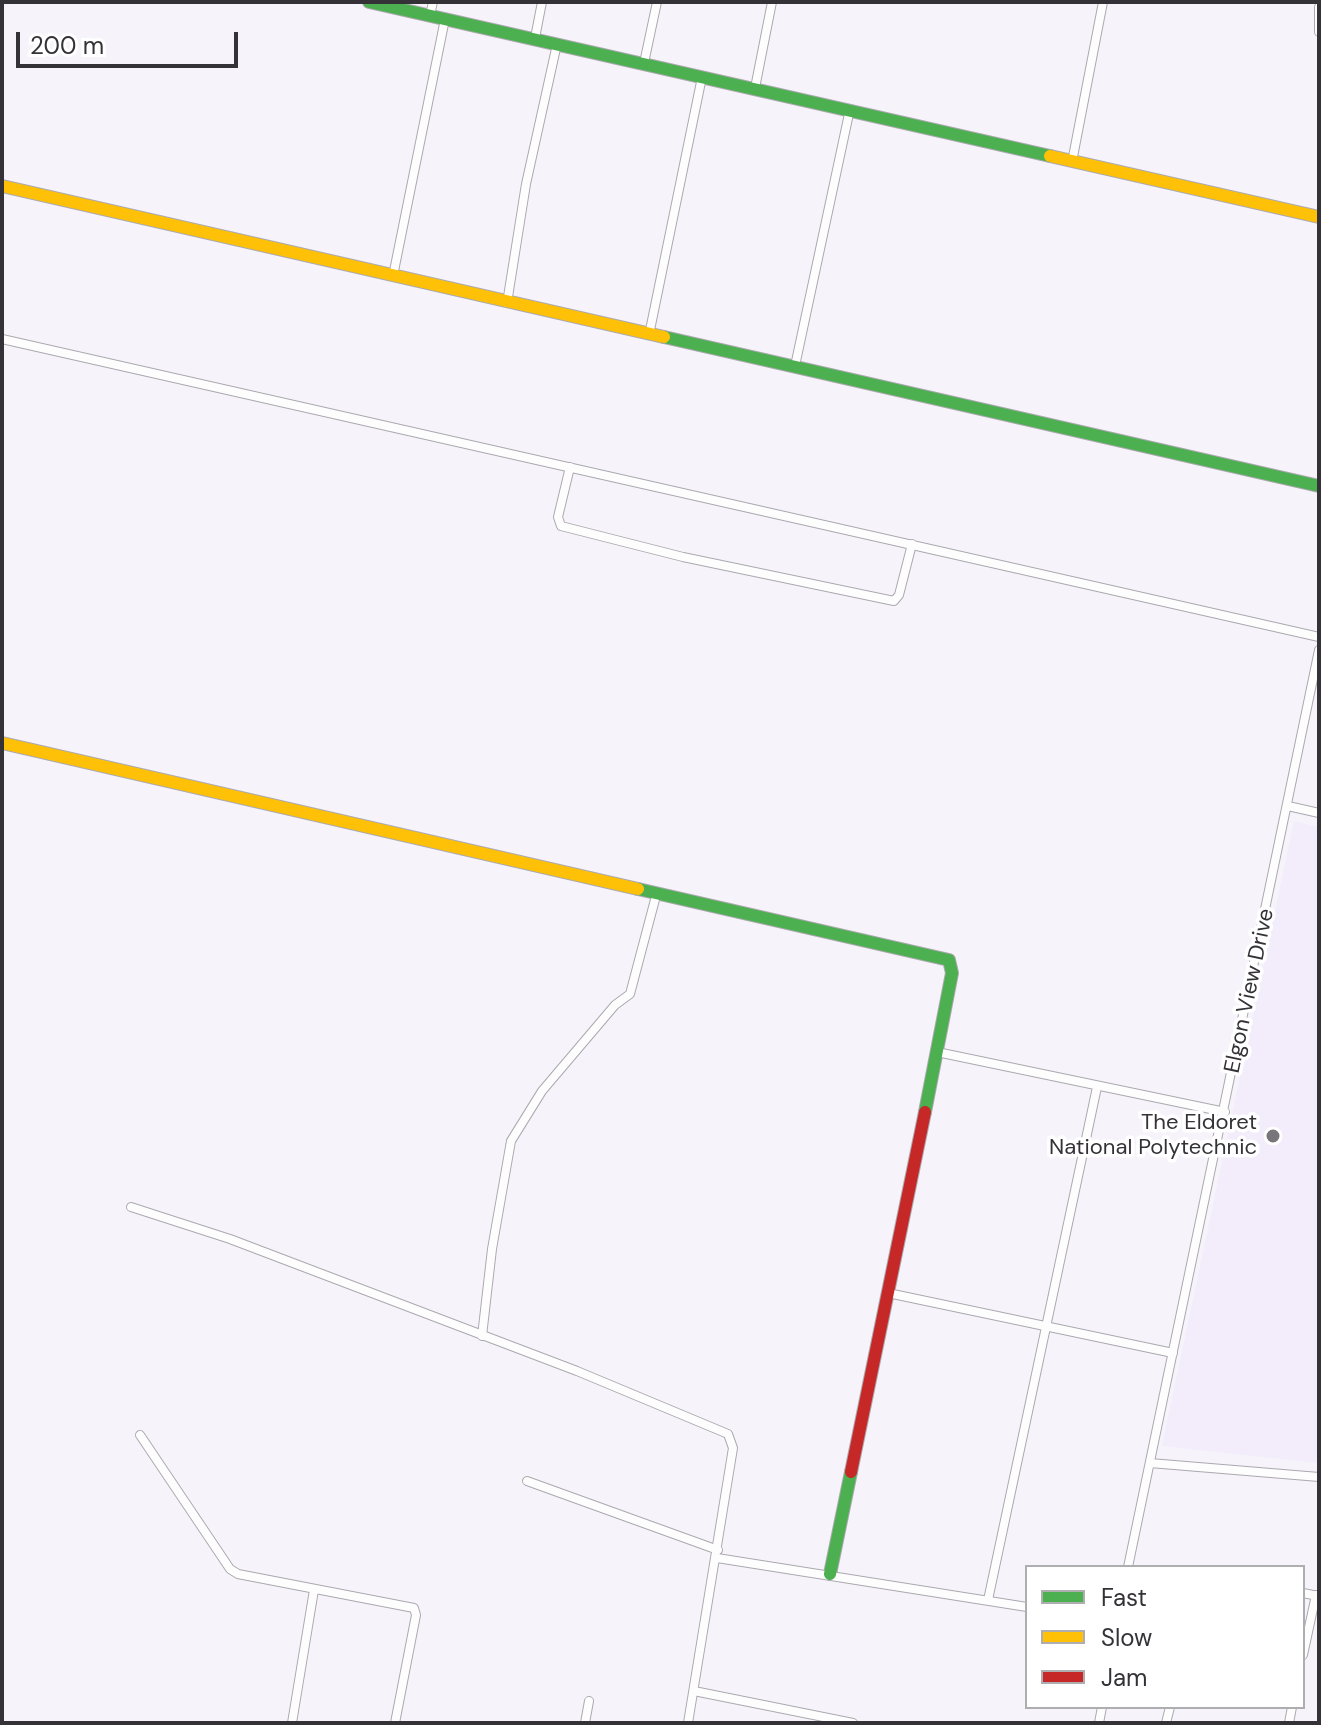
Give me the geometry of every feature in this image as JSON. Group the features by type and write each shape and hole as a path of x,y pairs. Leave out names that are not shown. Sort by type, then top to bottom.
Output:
{"street":[{"path":"369,2 432,9 445,19 1319,217"},
{"path":"535,38 542,2"},
{"path":"644,63 657,2"},
{"path":"755,88 772,2"},
{"path":"1072,162 1103,2"},
{"path":"1319,7 1319,32"},
{"path":"393,277 445,19"},
{"path":"507,303 526,184 557,44"},
{"path":"649,335 702,77"},
{"path":"795,366 850,109"},
{"path":"2,186 1319,486"},
{"path":"2,339 1319,637"},
{"path":"570,467 558,517 561,526 683,557 894,601 899,595 912,544"},
{"name":"Elgon View Drive","path":"1128,1565 1319,650"},
{"path":"2,743 949,960 952,973 937,1052 830,1574"},
{"path":"1288,806 1319,813"},
{"path":"482,1336 492,1249 511,1141 542,1091 615,1005 630,994 657,891"},
{"path":"937,1052 1225,1112"},
{"path":"988,1600 1097,1087"},
{"path":"131,1207 230,1239 651,1400 728,1434 733,1448 688,1723"},
{"path":"888,1293 1173,1353"},
{"path":"140,1435 230,1569 251,1578 414,1608 416,1615 395,1723"},
{"path":"1150,1463 1319,1477"},
{"path":"527,1481 717,1554 1025,1607"},
{"path":"292,1723 314,1590"},
{"path":"1305,1647 1317,1596"},
{"path":"694,1691 853,1723"},
{"path":"585,1723 589,1701"}],"shaded area":[{"name":"The Eldoret National Polytechnic","path":"1294,821 1319,827 1319,1463 1162,1446"}],"traffic: fast":[{"path":"369,2 1050,156"},
{"path":"664,337 1319,486"},
{"path":"638,889 949,960 952,973 925,1112"},
{"path":"830,1574 851,1472"}],"traffic: slow":[{"path":"1050,156 1319,217"},
{"path":"2,186 664,337"},
{"path":"2,743 638,889"}],"traffic: jam":[{"path":"851,1472 925,1112"}],"place":[{"name":"The Eldoret National Polytechnic","path":"1273,1136"}]}
